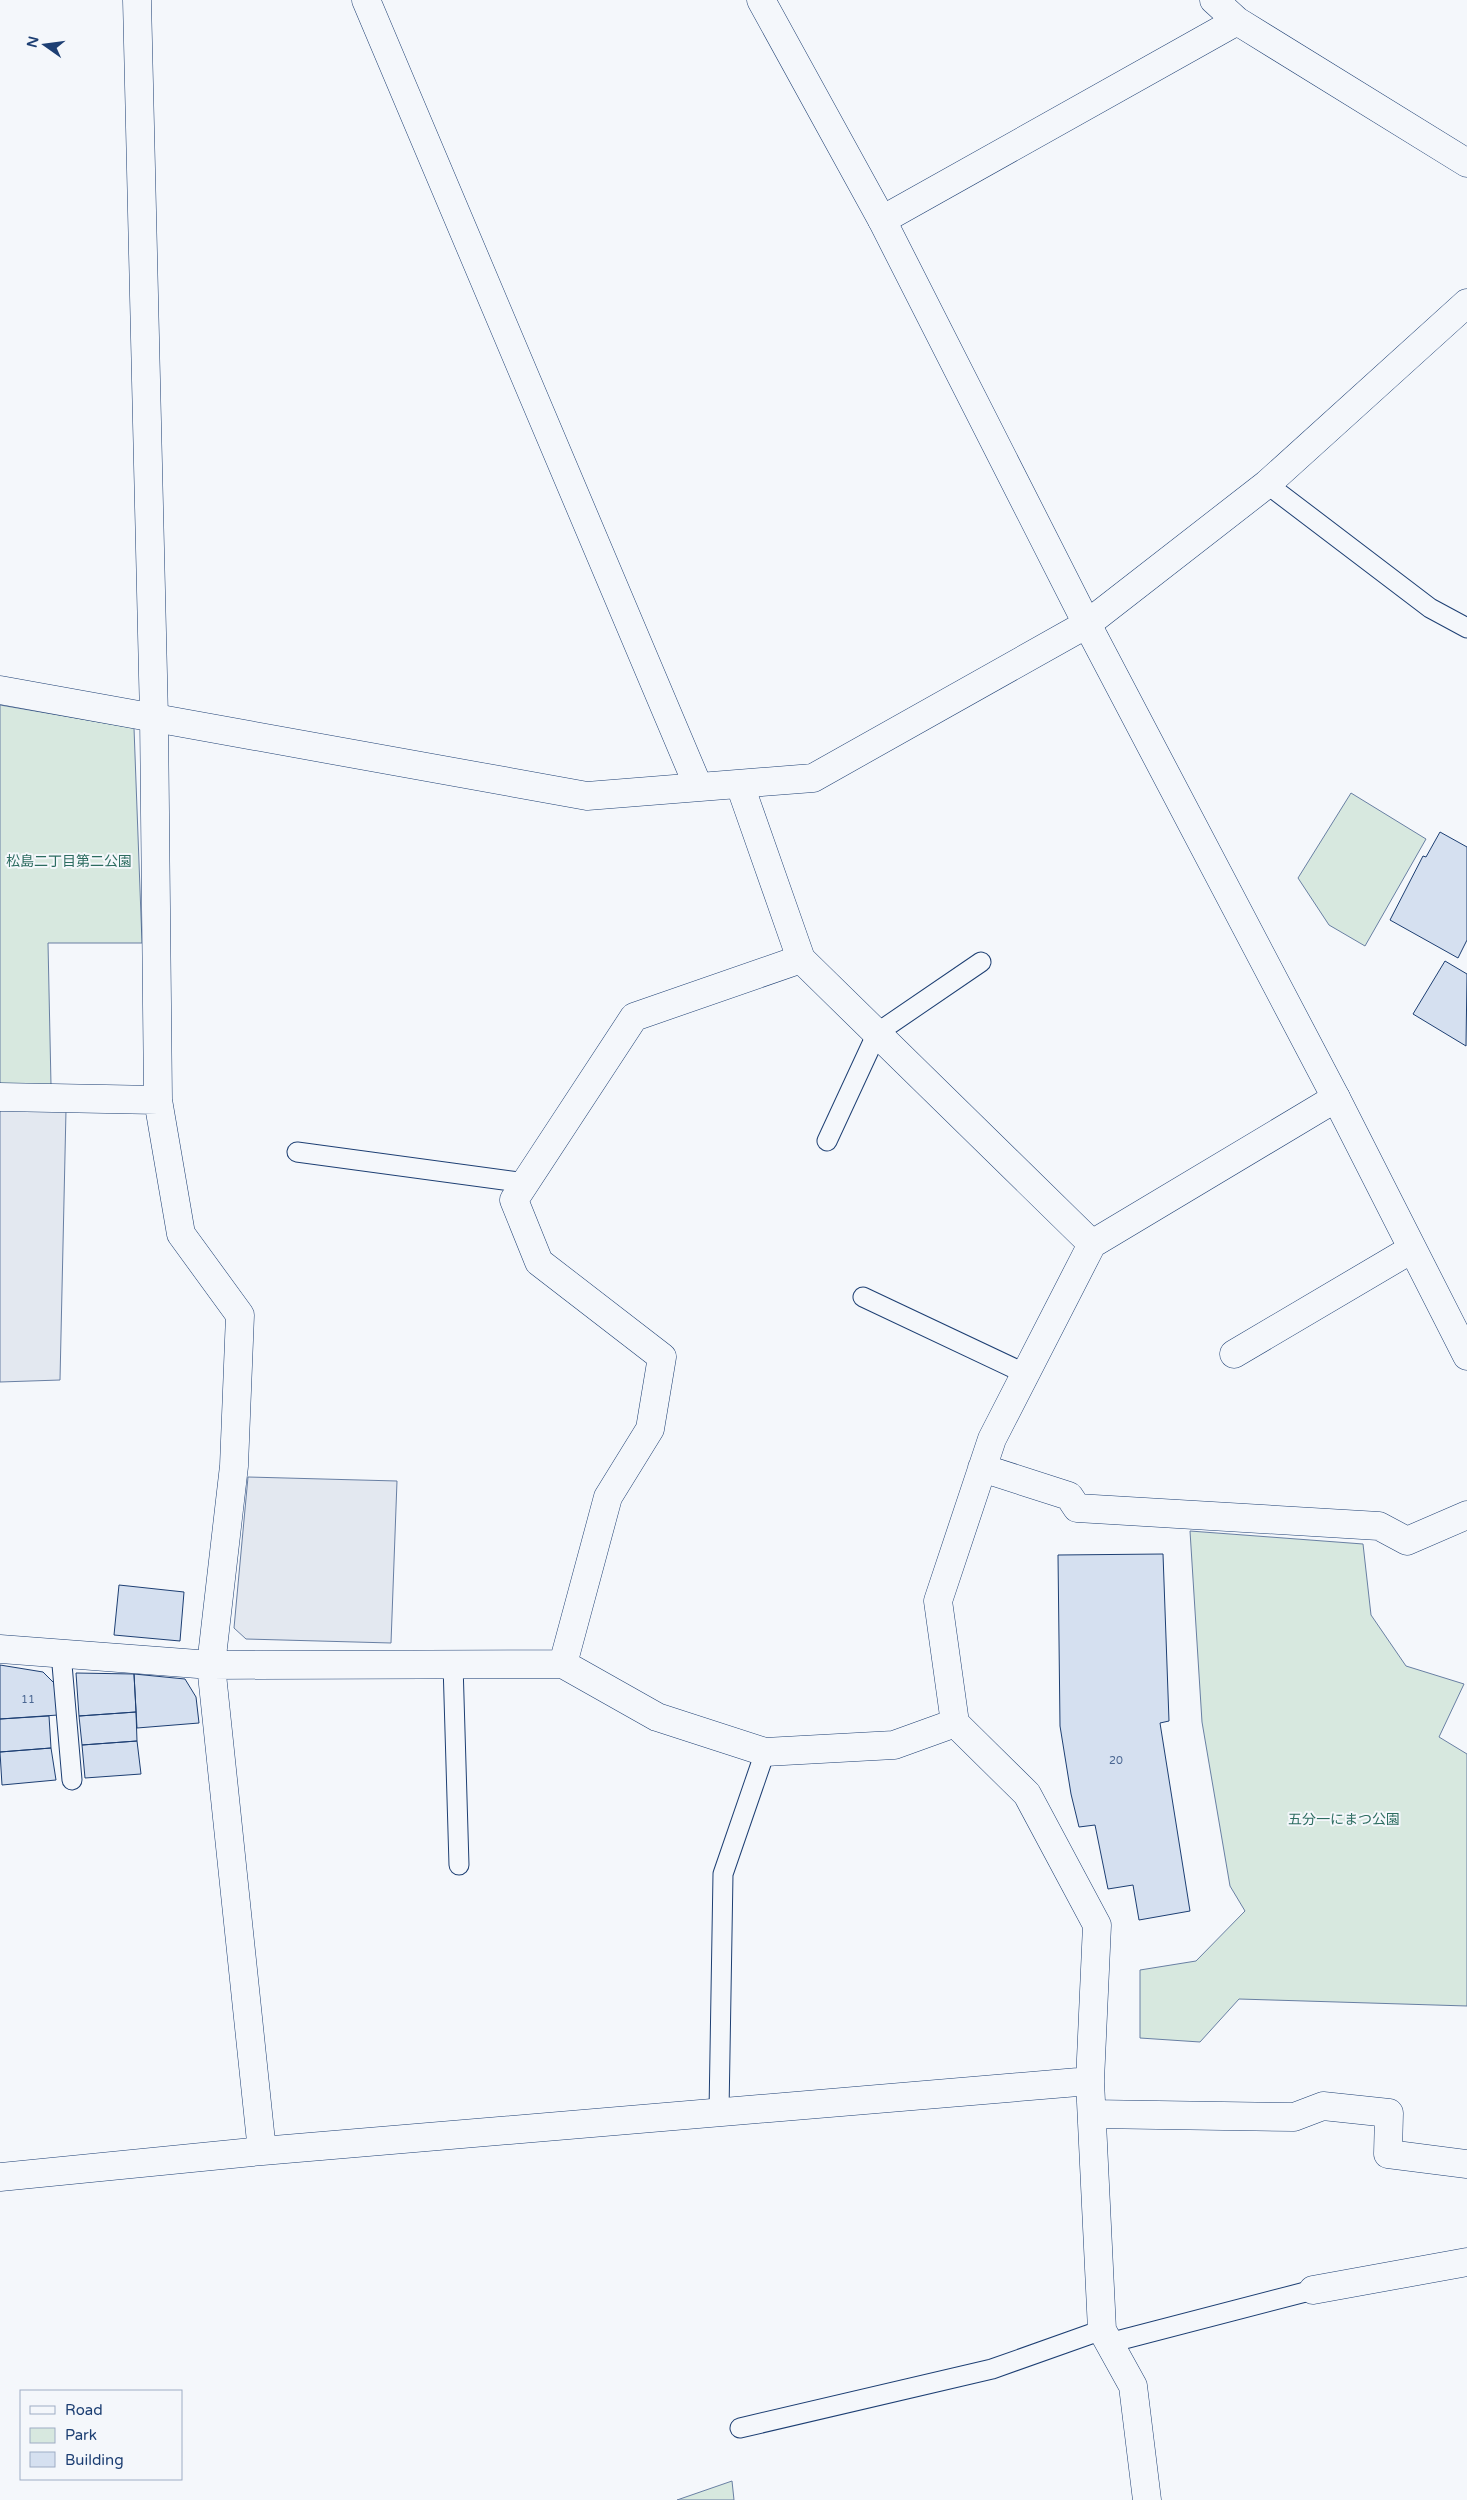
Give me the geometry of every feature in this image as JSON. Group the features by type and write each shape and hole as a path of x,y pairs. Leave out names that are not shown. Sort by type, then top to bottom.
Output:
{"street":[{"path":"137,0 154,717 158,1100 181,1234 240,1315 234,1466 211,1665 262,2151"},
{"path":"366,0 698,786"},
{"path":"761,0 882,220 1087,624 1336,1098 1467,1356"},
{"path":"1214,0 1237,21 1467,163"},
{"path":"882,220 1237,21"},
{"path":"0,690 587,796 698,786 740,786 813,778 1087,624 1266,484 1467,303"},
{"path":"740,786 801,959 1092,1244"},
{"path":"564,1664 608,1497 650,1429 662,1357 539,1262 514,1200 634,1017 801,959"},
{"path":"0,1097 158,1100"},
{"path":"1147,2500 1133,2386 1105,2336 1090,2081 1097,1924 1028,1794 955,1723 938,1601 992,1439 1092,1244 1336,1098"},
{"path":"1234,1354 1412,1249"},
{"path":"982,1468 1070,1496 1077,1508 1379,1526 1407,1541 1467,1515"},
{"path":"0,1649 211,1665 564,1664 657,1717 765,1752 894,1745 955,1723"},
{"path":"0,2177 262,2151 1090,2081"},
{"path":"1092,2114 1294,2117 1323,2106 1389,2113 1388,2154 1467,2164"},
{"path":"1313,2290 1467,2262"}],"lane":[{"path":"1266,484 1430,608 1467,628"},
{"path":"827,1141 877,1033 981,962"},
{"path":"297,1152 526,1183"},
{"path":"863,1297 1026,1374"},
{"path":"61,1653 72,1780"},
{"path":"453,1664 459,1864"},
{"path":"719,2112 723,1874 765,1752"},
{"path":"740,2428 992,2369 1105,2336 1313,2290"}],"green space":[{"name":"松島二丁目第二公園","path":"0,705 134,728 142,943 48,943 51,1085 0,1085"},
{"path":"1351,793 1426,839 1365,946 1329,925 1298,878"},
{"name":"五分一にまつ公園","path":"1190,1531 1363,1544 1371,1615 1406,1666 1464,1684 1439,1737 1467,1754 1467,2006 1239,1999 1200,2042 1140,2038 1140,1970 1196,1961 1245,1911 1230,1886 1202,1722"},
{"path":"732,2481 734,2500 677,2500"}],"shaded area":[{"path":"0,1110 66,1110 60,1380 0,1382"},
{"path":"248,1477 397,1481 391,1643 246,1639 234,1628"}],"building":[{"path":"1440,832 1467,847 1467,940 1458,958 1390,920 1423,856 1426,857"},
{"path":"1445,961 1467,974 1466,1046 1413,1014"},
{"path":"1163,1554 1169,1721 1160,1723 1190,1911 1139,1920 1133,1885 1108,1889 1095,1825 1079,1827 1071,1794 1060,1726 1058,1555"},
{"path":"119,1585 184,1592 180,1641 114,1635"},
{"path":"0,1665 43,1672 54,1683 58,1715 0,1719"},
{"path":"76,1673 134,1674 136,1712 79,1716"},
{"path":"134,1674 185,1679 196,1697 199,1723 137,1728"},
{"path":"136,1712 137,1741 82,1745 79,1716"},
{"path":"49,1716 51,1748 0,1752 0,1719"},
{"path":"137,1741 141,1774 85,1778 82,1745"},
{"path":"51,1748 56,1780 2,1785 0,1752"}]}
